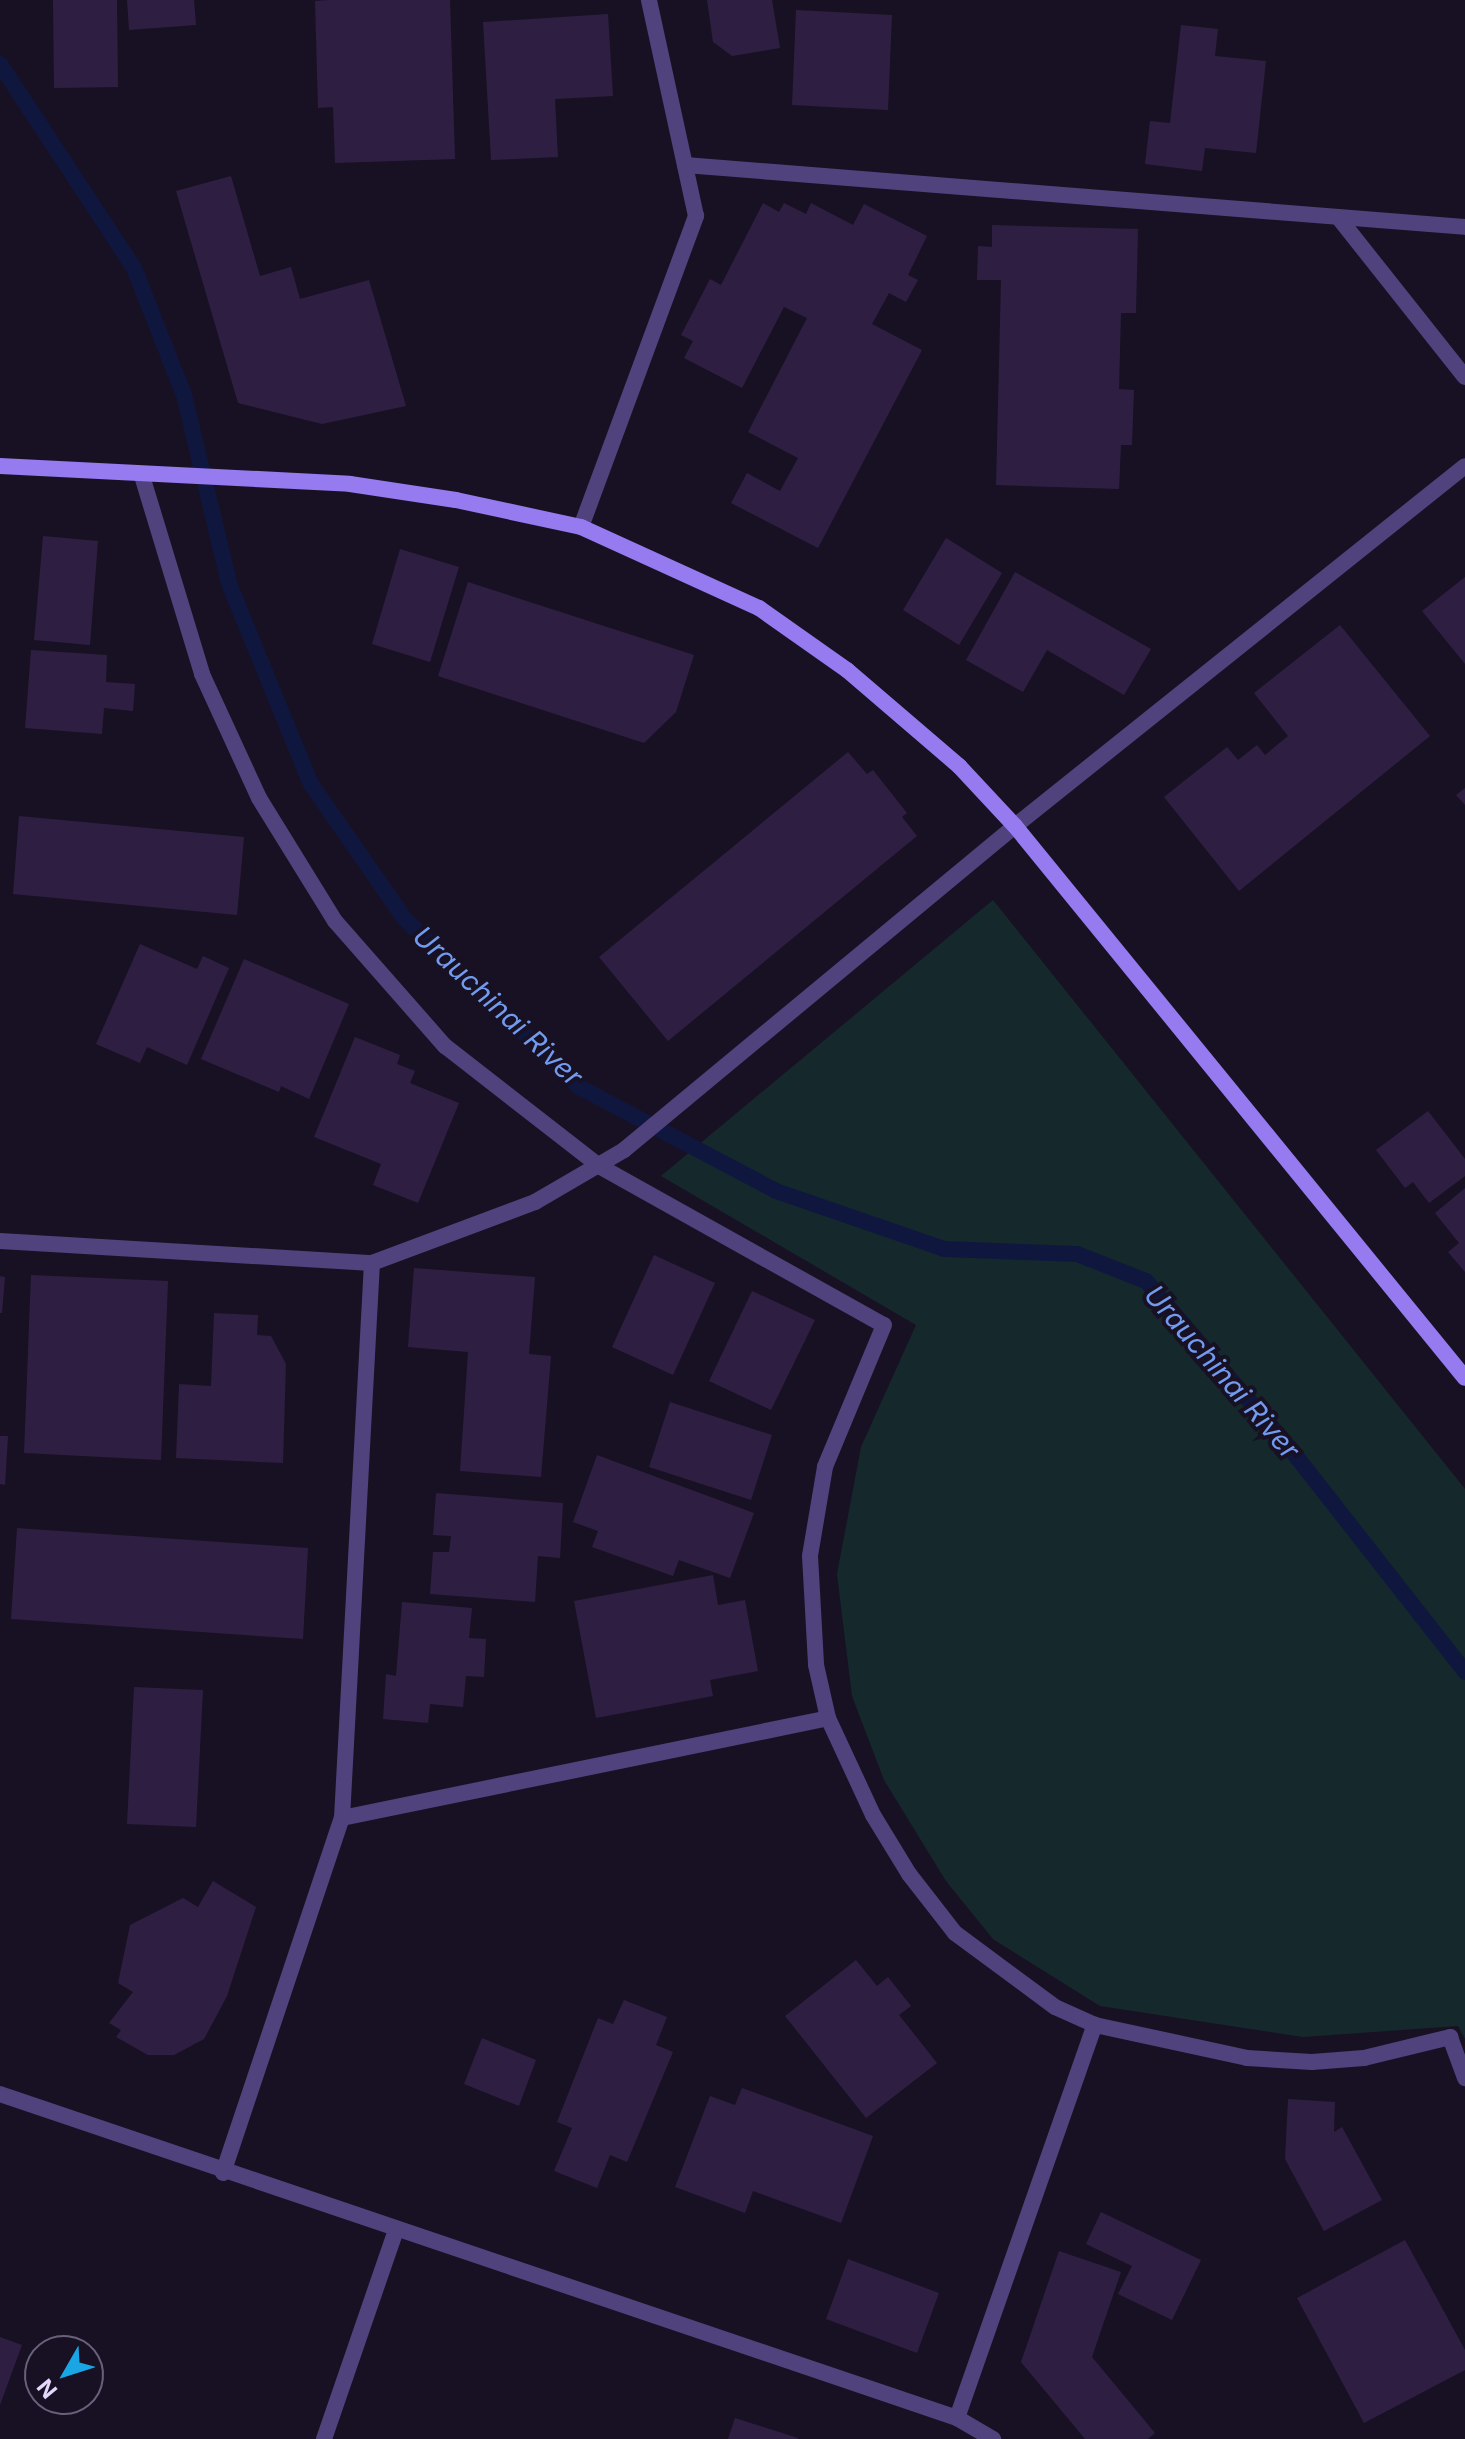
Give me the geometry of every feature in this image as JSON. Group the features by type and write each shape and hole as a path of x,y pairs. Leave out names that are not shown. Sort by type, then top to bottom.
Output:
{"street":[{"path":"581,527 696,216 649,0"},
{"path":"685,165 1465,227"},
{"path":"1338,217 1465,377"},
{"path":"0,466 176,478 350,484 581,527 759,608 847,670 959,766 1015,826 1465,1378"},
{"path":"0,1241 372,1263 535,1202 624,1150 1015,826 1465,466"},
{"path":"142,476 202,674 259,798 335,921 445,1046 599,1166 884,1325 839,1429 816,1515 811,1600 816,1665 828,1718 873,1815 909,1874 955,1933 1055,2007 1095,2025 1247,2058 1312,2062 1364,2058 1450,2037 1465,2078"},
{"path":"223,2173 342,1818 372,1263"},
{"path":"342,1818 828,1718"},
{"path":"957,2418 1095,2025"},
{"path":"0,2094 223,2173 957,2418 993,2439"},
{"path":"324,2439 396,2230"}],"green space":[{"path":"993,900 1465,1489 1465,2039 1458,2026 1303,2037 1100,2006 993,1939 946,1881 884,1780 852,1696 837,1574 861,1447 916,1325 661,1176"}],"building":[{"path":"53,0 117,0 118,87 54,88"},
{"path":"127,0 194,0 196,25 129,30"},
{"path":"450,0 455,159 335,163 333,107 318,108 315,1"},
{"path":"707,0 772,0 780,48 732,56 713,42"},
{"path":"796,10 892,15 888,110 792,105"},
{"path":"608,14 613,96 555,99 558,157 491,160 483,22"},
{"path":"1181,25 1218,29 1215,56 1266,61 1256,153 1205,148 1202,171 1145,164 1150,121 1170,123"},
{"path":"231,176 260,276 291,267 300,299 369,280 406,406 322,424 238,403 176,191"},
{"path":"763,203 779,212 784,203 806,214 811,203 853,225 864,204 927,236 908,275 918,280 906,302 889,293 872,324 922,350 818,548 731,503 747,473 780,491 798,458 748,432 807,318 784,307 742,388 684,358 693,341 681,335 710,279 721,285"},
{"path":"992,225 1138,229 1136,313 1121,313 1119,389 1134,390 1132,445 1121,445 1119,489 996,485 1001,280 977,280 978,246 992,247"},
{"path":"43,536 98,541 90,645 34,640"},
{"path":"946,538 1002,573 959,645 903,610"},
{"path":"400,549 459,567 430,662 372,644"},
{"path":"1015,572 1151,649 1124,695 1047,650 1023,692 966,660"},
{"path":"1465,577 1465,664 1422,611"},
{"path":"468,582 694,655 676,712 644,743 438,676"},
{"path":"1340,625 1430,736 1239,891 1164,797 1227,747 1238,760 1257,745 1265,755 1288,736 1254,693"},
{"path":"31,650 107,655 106,682 135,684 133,711 104,708 102,734 25,728"},
{"path":"848,752 867,774 873,770 907,813 902,817 917,836 668,1041 599,957"},
{"path":"1465,788 1465,805 1456,795"},
{"path":"19,816 244,837 237,915 13,894"},
{"path":"140,944 197,969 203,956 229,968 187,1065 147,1047 140,1063 96,1044"},
{"path":"244,959 349,1004 309,1099 281,1086 279,1092 201,1059"},
{"path":"355,1037 400,1055 397,1064 415,1071 410,1083 459,1103 418,1203 373,1185 381,1164 314,1137"},
{"path":"1428,1111 1465,1159 1465,1176 1429,1203 1413,1182 1405,1188 1376,1150"},
{"path":"1465,1188 1465,1272 1448,1252 1459,1243 1435,1213"},
{"path":"654,1255 715,1283 673,1375 612,1347"},
{"path":"414,1268 535,1277 529,1354 551,1356 541,1477 460,1471 468,1352 408,1347"},
{"path":"31,1275 168,1281 161,1460 24,1453"},
{"path":"0,1276 5,1277 2,1313 0,1313"},
{"path":"752,1291 815,1320 771,1410 709,1381"},
{"path":"214,1313 258,1315 257,1335 271,1336 286,1364 283,1463 176,1458 179,1384 211,1386"},
{"path":"670,1402 772,1435 751,1500 649,1467"},
{"path":"0,1436 8,1436 5,1485 0,1484"},
{"path":"597,1455 754,1513 730,1578 679,1560 673,1576 592,1547 598,1531 573,1522"},
{"path":"436,1493 563,1503 560,1558 538,1556 535,1602 430,1594 433,1552 449,1552 451,1536 433,1535"},
{"path":"17,1528 308,1548 303,1639 11,1619"},
{"path":"713,1575 718,1605 745,1600 758,1671 710,1680 713,1696 596,1718 574,1601"},
{"path":"402,1602 472,1608 469,1638 486,1639 484,1677 466,1676 463,1707 430,1704 428,1723 383,1719 386,1674 396,1676"},
{"path":"134,1687 203,1690 196,1827 127,1824"},
{"path":"213,1881 256,1907 227,1996 204,2039 174,2055 148,2055 116,2037 121,2030 109,2023 133,1992 118,1983 130,1925 183,1898 198,1907"},
{"path":"856,1960 877,1986 888,1977 911,2006 899,2015 937,2063 866,2118 785,2016"},
{"path":"624,2000 667,2017 656,2045 673,2052 627,2162 610,2155 597,2188 554,2171 572,2128 557,2122 598,2018 613,2024"},
{"path":"482,2038 536,2060 519,2106 464,2084"},
{"path":"742,2088 873,2136 841,2223 753,2191 745,2213 675,2187 710,2096 735,2105"},
{"path":"1288,2099 1335,2102 1334,2132 1342,2127 1382,2200 1324,2231 1285,2159"},
{"path":"1101,2212 1201,2260 1172,2320 1118,2294 1132,2266 1086,2244"},
{"path":"1405,2240 1465,2350 1465,2370 1364,2423 1297,2298"},
{"path":"1059,2251 1121,2272 1092,2357 1155,2433 1148,2439 1085,2439 1021,2362"},
{"path":"848,2259 939,2293 917,2353 826,2319"},
{"path":"0,2337 22,2345 0,2405"},
{"path":"735,2418 798,2438 798,2439 728,2439"}],"waterway":[{"name":"Urauchinai River","path":"0,64 134,268 184,395 230,586 311,784 404,918 579,1087 776,1191 944,1249 1077,1254 1146,1281 1292,1451 1465,1672"}]}
